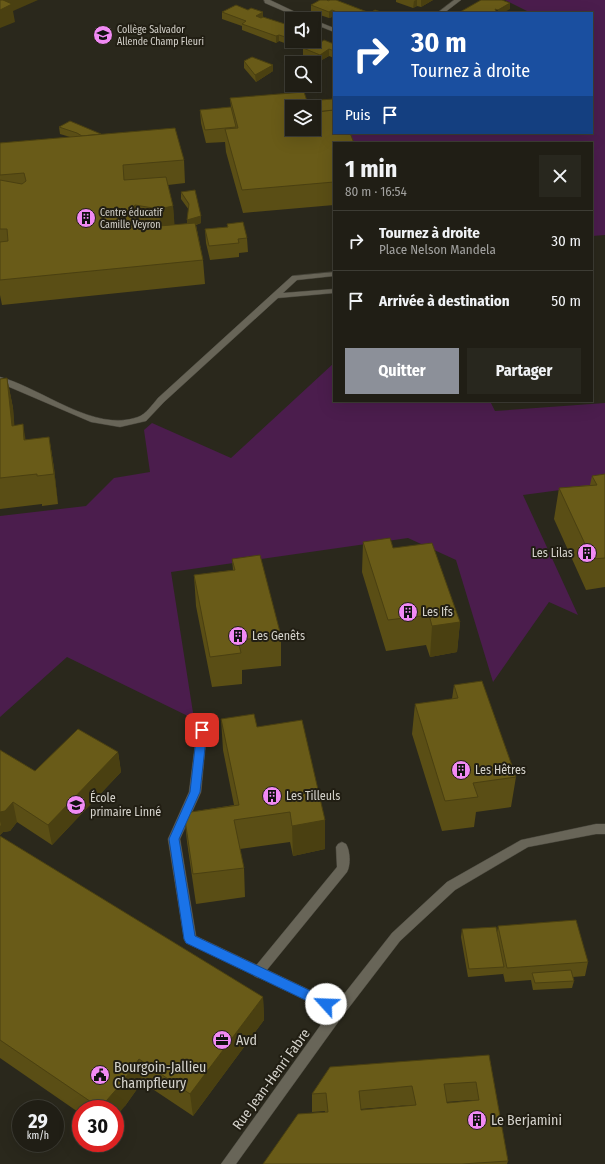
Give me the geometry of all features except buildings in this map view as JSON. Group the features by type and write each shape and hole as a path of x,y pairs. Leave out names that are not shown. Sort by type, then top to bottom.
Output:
{"street":[{"path":"266,0 267,2 291,12"},
{"path":"441,12 458,0"},
{"path":"321,25 333,30"},
{"path":"0,380 91,420 120,424 143,419 161,400 295,278 333,274"},
{"path":"275,296 333,291"},
{"path":"200,722 202,730 195,792 174,839 190,939 339,1010"},
{"name":"Rue Jean-Henri Fabre","path":"228,1164 339,1010 396,937 451,886 525,844 596,829 605,829"},
{"path":"258,972 343,868 342,847"}],"shaded area":[{"path":"505,0 605,0 605,235 593,236 593,142 345,142 341,134 593,134 593,12 529,12"},
{"path":"333,364 333,402 490,402 495,411 605,403 605,484 523,495 578,615 549,602 493,682 456,560 408,538 171,572 194,719 67,657 0,717 0,516 86,506 114,478 150,472 144,430 152,423 231,458"}],"place":[{"name":"Collège Salvador Allende Champ Fleuri","path":"103,35"},
{"name":"Centre éducatif Camille Veyron","path":"86,218"},
{"name":"Les Lilas","path":"587,553"},
{"name":"Les Ifs","path":"408,612"},
{"name":"Les Genêts","path":"238,636"},
{"name":"Les Hêtres","path":"461,770"},
{"name":"Les Tilleuls","path":"272,796"},
{"name":"École primaire Linné","path":"76,805"},
{"name":"Avd","path":"222,1040"},
{"name":"Bourgoin-Jallieu Champfleury","path":"100,1075"},
{"name":"Le Berjamini","path":"477,1120"}],"route":[{"path":"202,730 195,792 174,839 190,939 326,1004"}]}
